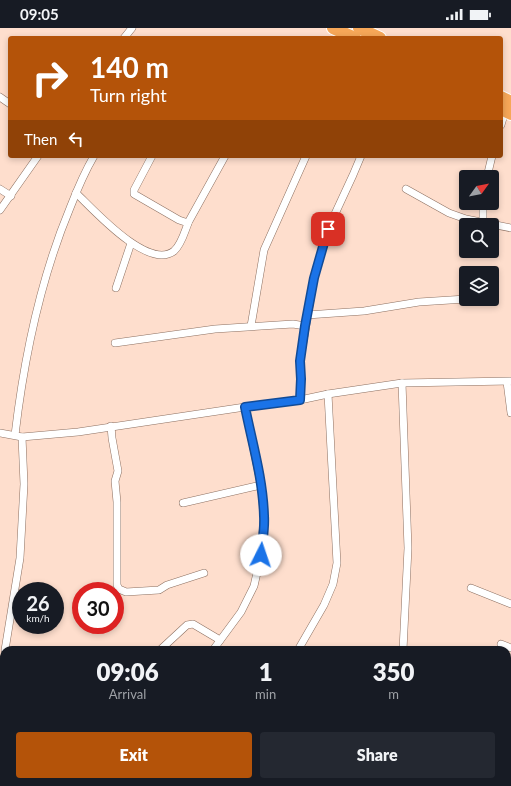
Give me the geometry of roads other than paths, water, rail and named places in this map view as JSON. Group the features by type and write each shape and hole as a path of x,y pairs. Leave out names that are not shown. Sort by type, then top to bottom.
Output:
{"highway":[{"path":"333,28 361,31 375,36"}],"street":[{"path":"0,96 8,102"},
{"path":"503,117 506,104"},
{"path":"0,210 37,158"},
{"path":"6,646 20,558 24,484 18,436 21,384 34,323 58,238 86,169 93,158"},
{"path":"150,158 134,190 134,194 179,220 188,223"},
{"path":"76,193 131,243 151,253 169,253 176,248 224,158"},
{"path":"251,326 264,250 305,158"},
{"path":"300,400 300,361 314,278 328,229 359,158"},
{"path":"489,170 492,158"},
{"path":"0,189 11,196"},
{"path":"406,189 464,218"},
{"path":"499,225 511,228"},
{"path":"116,288 131,243"},
{"path":"307,315 364,311 419,302 459,299"},
{"path":"115,343 215,329 293,324 305,326"},
{"path":"0,432 18,436 78,432 402,384 509,382 511,413"},
{"path":"402,384 408,548 403,646"},
{"path":"300,646 324,605 333,584 337,563 328,394"},
{"path":"216,646 241,612 254,586 258,575 261,555 264,516 261,485 245,407"},
{"path":"111,426 118,471 115,481 118,502 117,585 119,589 126,592 159,590 167,585 204,573"},
{"path":"183,503 261,485"},
{"path":"471,588 511,604"},
{"path":"164,646 190,624 193,624 220,640"},
{"path":"501,644 506,646"}]}
